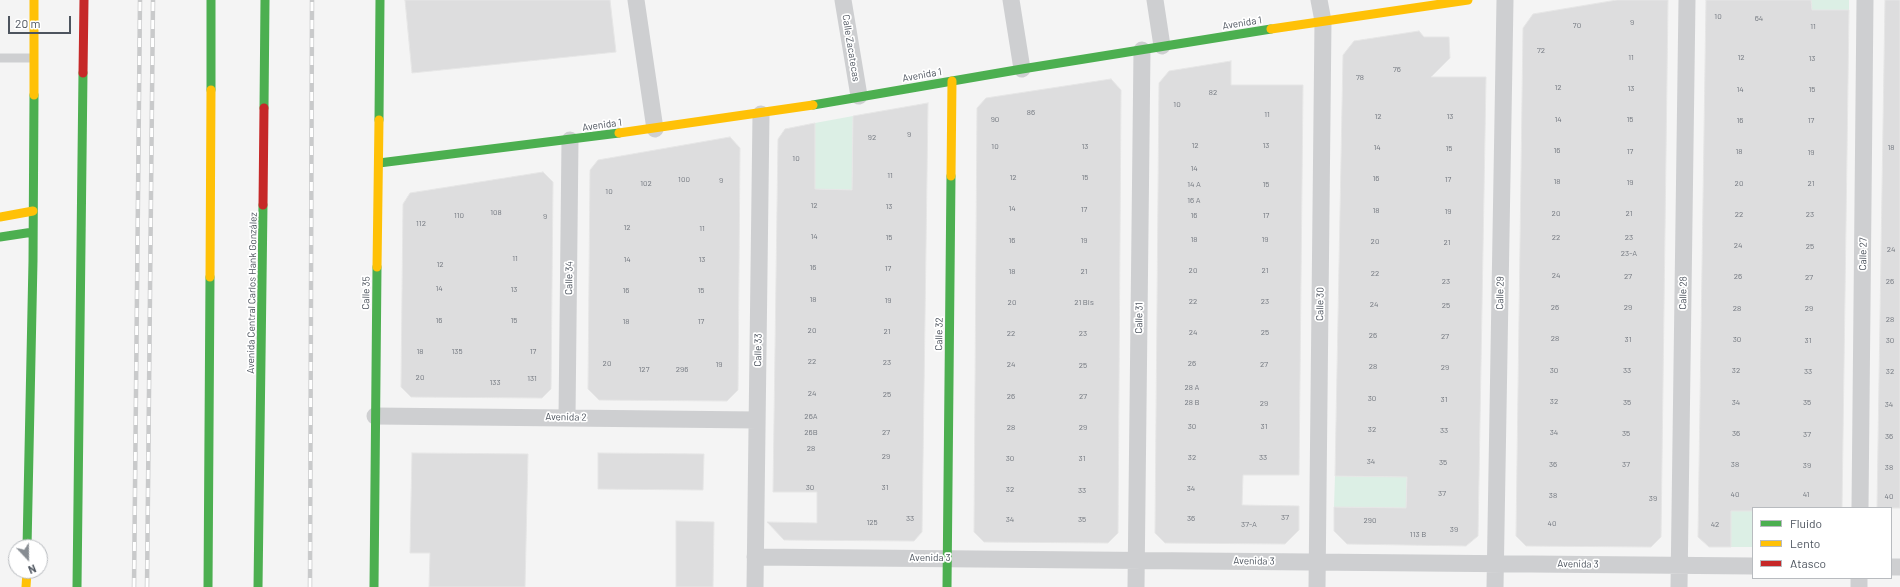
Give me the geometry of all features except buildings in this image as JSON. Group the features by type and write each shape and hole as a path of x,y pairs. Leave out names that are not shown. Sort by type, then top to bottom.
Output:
{"main road":[{"path":"27,539 33,232 34,0"},
{"path":"76,587 84,0"},
{"path":"208,587 211,0"},
{"name":"Avenida Central Carlos Hank González","path":"258,587 265,0"},
{"name":"Calle 35","path":"374,587 380,0"},
{"name":"Avenida 1","path":"378,163 570,140 761,114 952,80 1162,46 1468,0"},
{"name":"Calle 32","path":"947,587 952,80"},
{"path":"0,216 33,212"},
{"path":"0,238 33,232"}],"street":[{"path":"636,0 655,128"},
{"name":"Calle Zacatecas","path":"843,0 858,96"},
{"path":"1011,0 1022,69"},
{"path":"1155,0 1162,46"},
{"name":"Calle 30","path":"1317,587 1322,21 1319,0"},
{"name":"Calle 29","path":"1495,587 1505,0"},
{"name":"Calle 28","path":"1679,587 1687,0"},
{"name":"Calle 27","path":"1860,507 1865,0"},
{"name":"Calle 31","path":"1136,587 1142,50"},
{"name":"Calle 33","path":"755,587 761,114"},
{"name":"Calle 34","path":"567,417 570,140"},
{"name":"Avenida 2","path":"375,416 757,420"},
{"name":"Avenida 3","path":"755,557 1752,566"}],"lane":[{"path":"0,58 33,58"}],"green space":[{"path":"1811,0 1849,0 1849,10 1812,10"},
{"path":"853,116 852,190 815,189 815,123"},
{"path":"1335,476 1407,477 1406,508 1334,507"},
{"path":"1731,511 1752,511 1752,547 1731,547"}],"railway":[{"path":"134,587 140,0"},
{"path":"147,587 153,0"},
{"path":"310,587 312,0"}],"traffic: fast":[{"path":"211,0 211,90"},
{"path":"264,108 265,0"},
{"path":"379,120 380,0"},
{"path":"813,105 1022,69 1271,29"},
{"path":"77,587 83,73"},
{"path":"27,539 33,261 34,95"},
{"path":"379,163 619,133"},
{"path":"947,587 951,176"},
{"path":"258,587 263,205"},
{"path":"0,237 33,232"},
{"path":"374,587 377,267"},
{"path":"208,587 210,277"}],"traffic: slow":[{"path":"34,0 34,95"},
{"path":"1271,29 1468,0"},
{"path":"951,176 952,81"},
{"path":"210,277 211,90"},
{"path":"619,133 813,105"},
{"path":"377,267 379,120"},
{"path":"0,217 33,211"},
{"path":"26,579 26,587"}],"traffic: jam":[{"path":"83,73 84,0"},
{"path":"263,205 264,108"}]}
